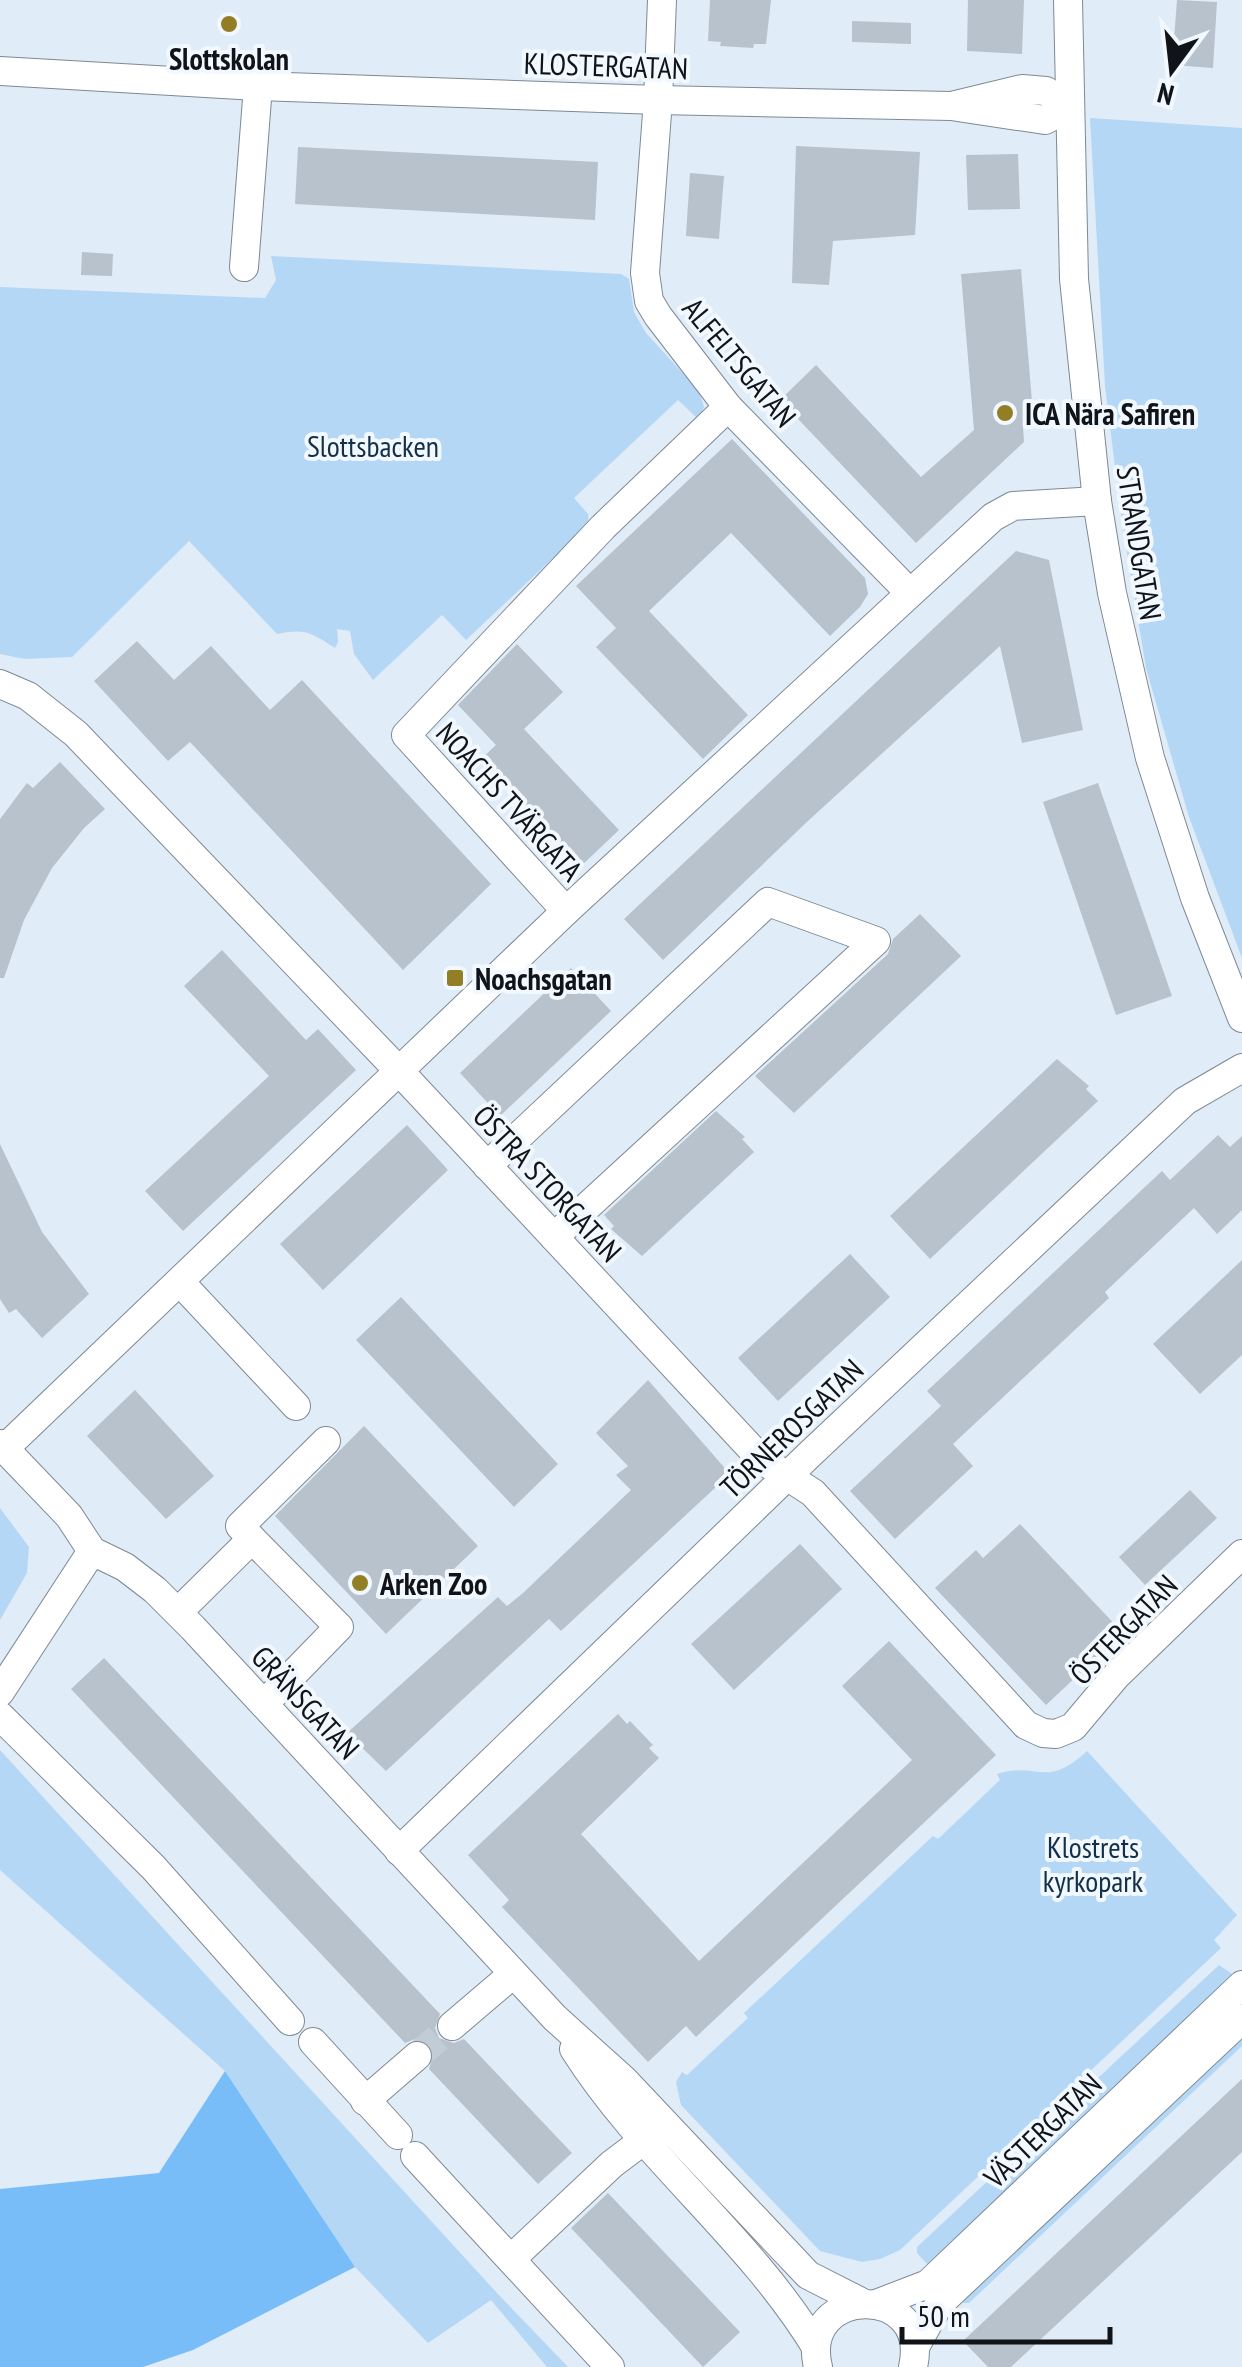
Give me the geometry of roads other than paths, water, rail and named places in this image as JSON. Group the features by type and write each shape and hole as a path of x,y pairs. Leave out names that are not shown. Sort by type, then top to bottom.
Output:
{"street":[{"name":"ALFELTSGATAN","path":"662,0 645,273 649,300 728,406 910,593"},
{"name":"STRANDGATAN","path":"1068,0 1074,279 1097,500 1112,594 1150,758 1195,898 1242,1018"},
{"name":"KLOSTERGATAN","path":"0,71 258,86 951,106 1022,89 1046,91 1070,107"},
{"path":"244,267 258,86"},
{"name":"NOACHS TVÄRGATA","path":"566,911 406,735 602,528 728,406"},
{"path":"2,1446 180,1282 566,911 993,517 1013,506 1097,500"},
{"name":"ÖSTRA STORGATAN","path":"0,684 28,696 76,734 400,1072 761,1459 813,1493 1026,1725 1043,1733"},
{"path":"488,1166 768,902 876,941 554,1237"},
{"name":"TÖRNEROSGATAN","path":"398,1851 1185,1102 1242,1068"},
{"path":"180,1282 296,1406"},
{"path":"264,1704 339,1628 240,1526 326,1441"},
{"name":"GRÄNSGATAN","path":"2,1446 68,1516 92,1551 125,1567 178,1612 554,2018 625,2082 808,2275 902,2318 915,2360"},
{"path":"178,1612 252,1539"},
{"path":"0,1692 92,1551"},
{"name":"ÖSTERGATAN","path":"1043,1733 1056,1734 1083,1718 1116,1676 1242,1554"},
{"path":"0,1716 154,1866 290,2021"},
{"path":"452,2026 513,1974"},
{"name":"VÄSTERGATAN","path":"816,2361 820,2333 836,2313 928,2284 1242,1985"},
{"name":"GRÄNSGATAN","path":"554,2018 603,2095 782,2293 816,2361"},
{"name":"VÄSTERGATAN","path":"915,2360 939,2304 1242,2019"},
{"path":"313,2042 610,2367"},
{"path":"364,2101 417,2056"},
{"path":"510,2259 612,2164 644,2140"}],"tunnel":[{"path":"417,2056 452,2026"}],"place":[{"name":"Slottskolan","path":"229,24"},
{"name":"ICA Nära Safiren","path":"1005,413"},
{"name":"Noachsgatan","path":"455,978"},
{"name":"Arken Zoo","path":"360,1583"}],"park label":[{"name":"Slottsbacken","path":"373,445"},
{"name":"Klostrets kyrkopark","path":"1093,1863"}]}
